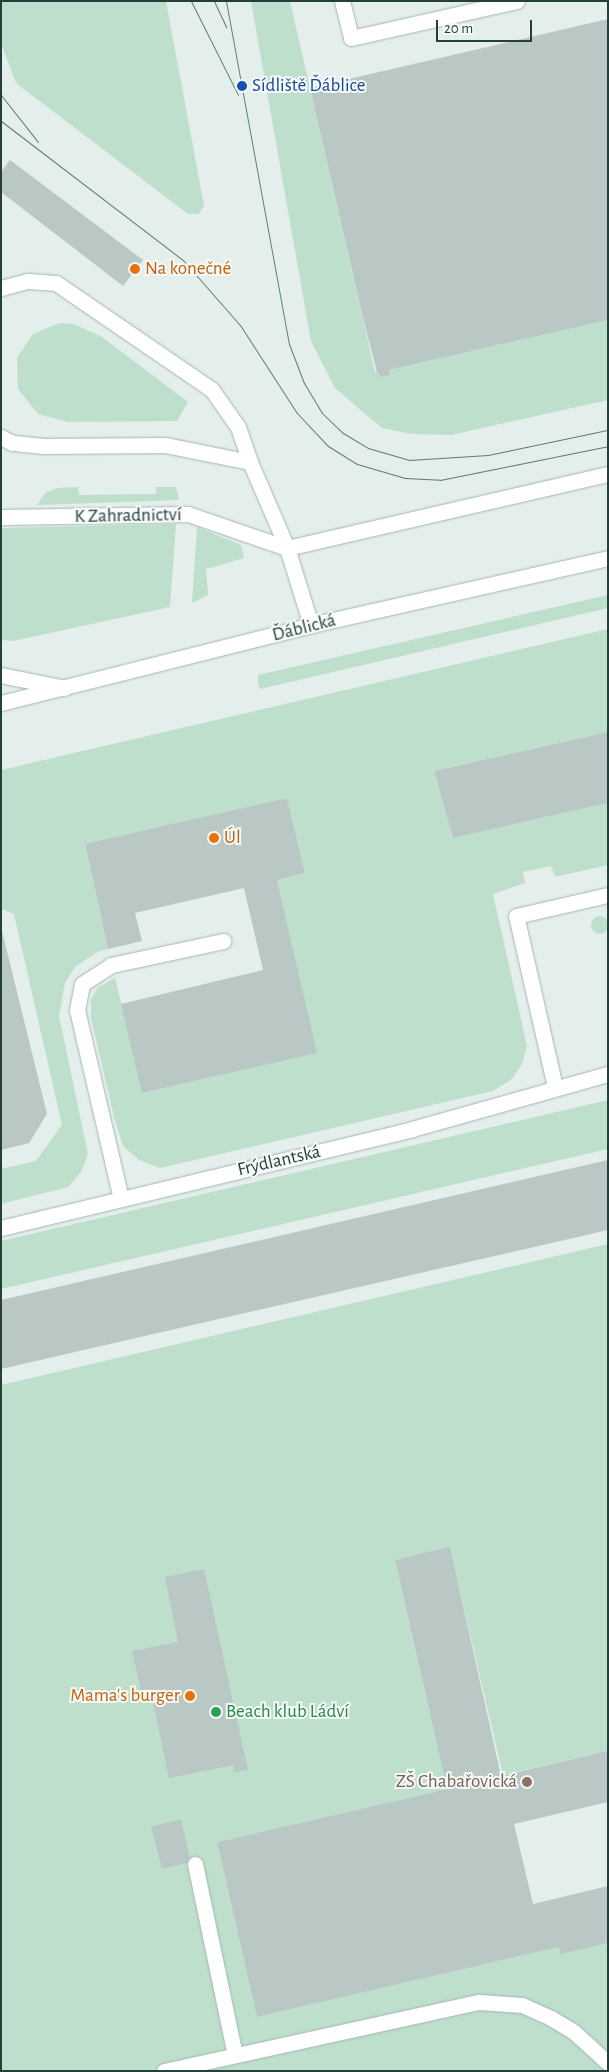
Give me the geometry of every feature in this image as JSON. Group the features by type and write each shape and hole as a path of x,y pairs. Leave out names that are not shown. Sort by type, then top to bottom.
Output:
{"street":[{"path":"342,1 351,38 517,1"},
{"path":"1,288 28,281 56,283 212,390 238,427 250,462 287,548 311,625"},
{"path":"1,437 12,443 44,446 165,445 250,462"},
{"path":"287,548 608,474"},
{"name":"K Zahradnictví","path":"1,517 188,514 287,548"},
{"name":"Ďáblická","path":"1,703 311,625 608,558"},
{"path":"1,675 65,688"},
{"path":"555,1088 516,916 608,895"},
{"path":"121,1199 77,1010 82,984 111,965 223,941"},
{"name":"Frýdlantská","path":"1,1228 412,1129 608,1074"},
{"path":"195,1864 235,2055"},
{"path":"164,2071 479,2002 522,2005 542,2014 574,2032 608,2063"}],"green space":[{"path":"2,1 166,1 204,206 199,214 188,214 16,83 1,43"},
{"path":"251,1 290,1 375,372 380,372 382,377 390,375 389,370 608,320 608,400 451,435 412,434 382,428 335,388 311,341"},
{"path":"60,323 74,324 102,337 188,402 177,421 68,422 38,414 18,389 17,358 33,334"},
{"path":"78,487 79,495 156,494 156,487 176,487 179,500 37,505 45,493 57,488"},
{"path":"176,524 170,607 13,641 1,640 1,528"},
{"path":"197,527 241,545 244,558 206,569 208,595 192,603"},
{"path":"608,595 608,608 260,689 258,684 258,675"},
{"path":"608,629 608,732 434,771 453,838 608,803 608,865 555,877 551,866 523,872 525,883 493,894 527,1046 522,1064 511,1080 493,1091 160,1168 139,1160 123,1146 114,1117 91,1018 91,999 97,988 115,978 143,1093 316,1053 277,880 305,873 287,798 85,845 108,949 97,952 75,967 65,983 59,1016 88,1154 81,1172 68,1187 1,1204 1,1169 36,1161 62,1125 14,914 1,909 1,770"},
{"path":"600,916 606,919 609,925 606,931 600,934 594,931 591,925 594,919"},
{"path":"608,1100 608,1149 1,1289 1,1241"},
{"name":"Beach klub Ládví","path":"608,1244 608,1751 503,1775 450,1548 395,1561 447,1789 217,1842 257,2017 559,1947 560,1953 608,1943 608,2071 1,2071 1,1385"}],"building":[{"path":"608,19 608,320 389,370 390,375 382,377 377,372 363,318 310,88"},
{"path":"10,160 143,260 123,286 1,192 1,172"},
{"path":"608,732 608,803 453,838 434,771"},
{"path":"287,798 305,873 277,880 317,1053 142,1093 121,1004 263,970 244,888 135,913 142,941 108,949 85,844"},
{"path":"1,927 47,1114 29,1143 1,1150"},
{"path":"608,1160 608,1230 1,1369 1,1300"},
{"name":"ZŠ Chabařovická","path":"450,1547 501,1776 608,1751 608,1802 514,1824 533,1904 608,1886 608,1943 560,1954 559,1947 257,2017 217,1842 447,1789 395,1560"},
{"path":"204,1569 248,1770 234,1772 233,1765 169,1778 152,1697 143,1700 132,1651 178,1642 165,1577"},
{"path":"181,1819 191,1862 162,1869 151,1827"}],"tram line":[{"path":"191,1 238,95"},
{"path":"214,1 226,27"},
{"path":"226,1 289,344 304,383 322,413 343,433 368,448 409,460 488,455 608,430"},
{"path":"1,95 38,142"},
{"path":"1,121 183,260 240,325 297,413 328,446 357,464 405,478 440,480 608,446"}],"place":[{"name":"Sídliště Ďáblice","path":"242,86"},
{"name":"Na konečné","path":"135,269"},
{"name":"Úl","path":"214,838"},
{"name":"Mama's burger","path":"190,1696"},
{"name":"Beach klub Ládví","path":"216,1712"},
{"name":"ZŠ Chabařovická","path":"527,1782"}]}
